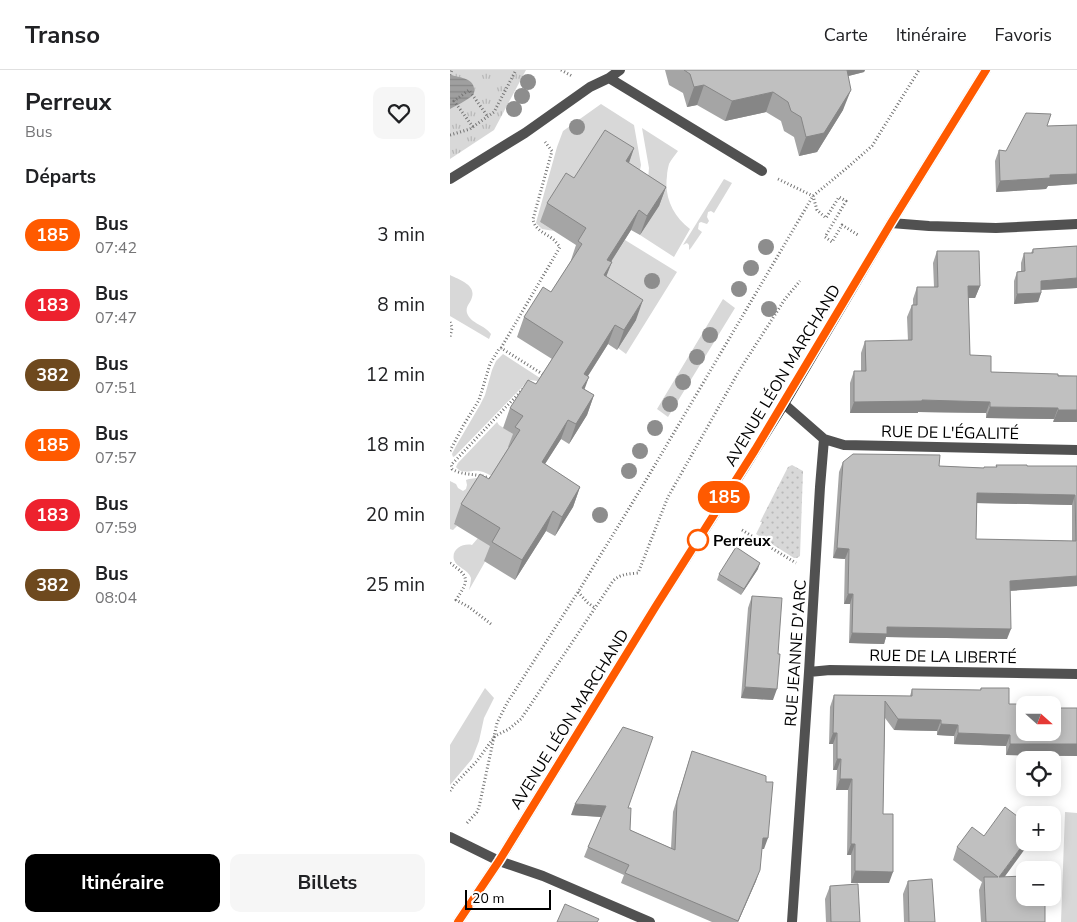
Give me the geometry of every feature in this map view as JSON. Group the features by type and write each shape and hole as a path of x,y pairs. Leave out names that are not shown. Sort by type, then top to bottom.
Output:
{"main road":[{"name":"AVENUE LÉON MARCHAND","path":"458,922 499,861 656,606 784,404 891,223 986,70"}],"street":[{"path":"450,179 526,132 590,87 609,78 620,70"},
{"path":"609,78 762,171"},
{"path":"891,223 996,228 1077,224"},
{"path":"784,404 824,439"},
{"name":"RUE DE L'ÉGALITÉ","path":"824,439 844,445 1077,450"},
{"name":"RUE JEANNE D'ARC","path":"792,922 824,439"},
{"name":"RUE DE LA LIBERTÉ","path":"809,672 830,670 1077,674"},
{"path":"452,838 499,861 543,876 650,922"}],"path":[{"path":"450,75 452,70"},
{"path":"450,134 470,129 494,112 516,70"},
{"path":"561,70 576,79"},
{"path":"452,838 477,812 497,724 507,702 578,592 642,487 813,196 872,146 919,70"},
{"path":"472,127 454,101 469,90 488,117"},
{"path":"450,451 479,400 490,364 560,247 534,226 533,219 552,151 542,138"},
{"path":"762,171 813,196 817,210 826,218 839,197 846,201 825,237 832,242 842,225 858,235"},
{"path":"450,791 477,761 495,736 509,729 522,719 616,578 626,574 638,573 668,497 738,371 785,300 800,281"},
{"path":"450,322 452,328 450,337"},
{"path":"501,348 544,376 541,380"},
{"path":"452,469 451,465 457,458 528,384"},
{"path":"450,465 452,469 459,473 478,474 493,480"},
{"path":"742,530 801,565"},
{"path":"450,563 461,571 466,578 464,588 456,600 491,624"},
{"path":"578,592 588,603 596,608"}],"green space":[{"path":"450,70 526,70 494,130 450,159"},
{"path":"601,104 634,125 641,165 640,170 540,222 554,231 542,229 536,223 563,131"},
{"path":"642,128 678,151 669,164 666,184 668,199 674,212 690,229 674,257 640,235 659,206 648,179 649,168"},
{"path":"724,179 732,183 714,213 708,212 707,217 709,221 707,224 699,223 698,229 702,232 689,250 687,243 683,245"},
{"path":"625,240 677,272 626,354 618,348 600,279"},
{"path":"450,275 471,288 472,296 467,313 472,320 491,334 489,339 450,316"},
{"path":"723,299 735,308 668,417 657,409"},
{"path":"503,354 540,378 538,381 529,380 453,457 452,454 456,446 485,395 496,361"},
{"path":"497,422 516,436 513,450 495,478 481,471 464,472 458,469 456,467 458,463"},
{"path":"792,465 803,471 800,556 797,558 794,558 756,534 762,522 760,522 788,467"},
{"path":"477,478 486,480 454,523 457,526 453,530 450,529 450,481 463,491 466,489 466,480"},
{"path":"478,538 494,546 469,590 470,575 455,563 454,553 458,548 472,545"},
{"path":"485,688 494,698 484,718 479,741 472,759 450,785 450,745"},
{"path":"1065,812 1077,813 1077,922 1061,922"}],"shaded area":[{"path":"450,75 461,77 471,82 474,93 450,109"}],"building":[{"path":"684,70 847,70 851,90 824,133 806,137 801,117 791,111 788,102 773,92 732,101 704,85 694,87 690,74"},
{"path":"1026,113 1051,114 1047,126 1077,125 1077,174 1050,175 1050,178 1000,181 999,150 1006,151"},
{"path":"605,130 634,148 626,161 666,187 647,216 639,210 607,260 612,262 604,275 643,300 624,330 615,325 584,374 589,377 582,388 594,395 576,424 568,420 542,462 580,487 562,517 553,511 522,560 492,542 500,528 461,504 480,474 489,479 520,430 515,427 523,416 510,408 528,380 536,384 563,342 524,317 543,287 551,292 582,244 578,241 586,228 547,203 566,173 574,178"},
{"path":"1077,246 1077,278 1041,281 1041,293 1017,294 1017,272 1025,271 1024,253 1033,253 1033,249"},
{"path":"937,251 979,251 980,286 968,286 970,355 991,356 991,372 1077,376 1077,410 990,407 990,402 922,400 854,402 854,371 866,371 865,341 912,340 912,305 917,305 917,287 938,287"},
{"path":"853,454 940,455 939,466 984,468 997,467 996,465 1077,466 1077,576 1010,581 1011,629 887,627 887,634 852,633 853,594 848,594 849,549 837,548 843,462","holes":["977,493 1075,495 1076,541 976,539"]},
{"path":"736,547 760,563 744,589 719,574"},
{"path":"752,596 782,598 777,689 745,687"},
{"path":"981,688 1009,688 1009,704 1016,704 1016,741 1061,741 1061,708 1077,708 1077,744 1010,744 1010,735 958,733 958,725 941,724 941,720 898,719 885,701 883,814 893,814 893,872 855,871 855,844 851,844 852,779 840,779 841,759 837,759 837,733 833,733 834,695 912,696 912,689 981,690"},
{"path":"623,727 653,737 628,808 631,808 630,830 675,850 677,801 692,751 766,776 766,782 773,782 768,838 763,838 760,870 738,921 625,873 629,865 588,847 606,806 575,804"},
{"path":"1005,807 1016,815 1016,851 1018,851 999,877 1016,876 1016,906 1045,906 1045,922 986,922 984,877 998,877 957,847 972,827 984,836"},
{"path":"932,879 935,922 909,922 908,881"},
{"path":"858,884 860,922 831,922 830,886"},
{"path":"565,904 599,919 597,922 557,922"}],"bus line":[{"name":"185","path":"458,922 499,861 656,606 784,404 891,223 986,70"}],"place":[{"name":"Perreux","path":"698,540"}]}
